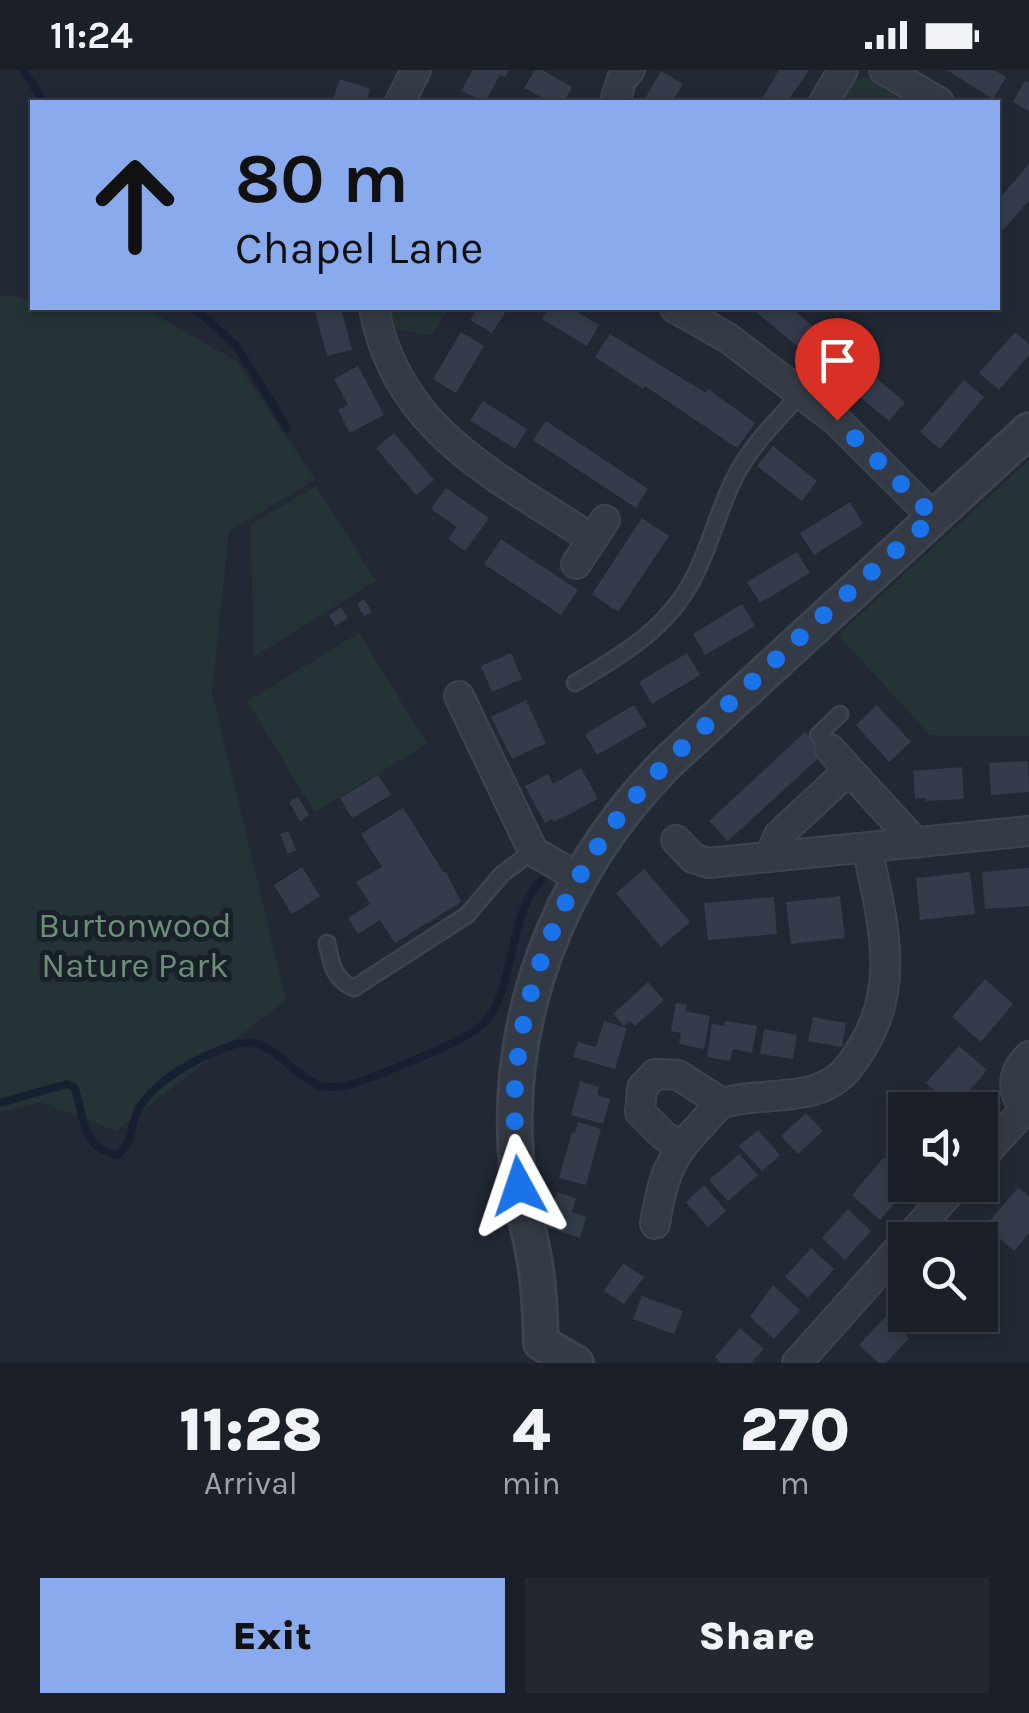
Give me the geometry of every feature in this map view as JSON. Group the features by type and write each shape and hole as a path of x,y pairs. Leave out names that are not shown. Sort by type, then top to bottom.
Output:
{"street":[{"path":"401,100 416,70"},
{"path":"825,100 843,70"},
{"path":"884,70 936,100"},
{"path":"374,310 380,336 403,388 439,434 598,530 576,564"},
{"path":"693,312 802,393 866,448 934,517"},
{"path":"576,1363 531,1353 534,1254 519,1186 515,1087 530,998 544,950 562,911 579,878 626,809 659,771 1029,430"},
{"path":"459,696 533,851 579,878"},
{"path":"830,748 916,842"},
{"path":"775,856 779,835 849,770"},
{"path":"678,839 700,862 1029,831"},
{"path":"656,1227 662,1183 679,1146 722,1104 816,1090 848,1073 870,1036 885,994 887,969 886,942 867,847"},
{"path":"998,1140 1027,1110 1015,1092 1014,1083 1020,1065 1029,1056"},
{"path":"679,1146 640,1112 642,1088 656,1074 678,1075 722,1104"},
{"path":"923,1222 941,1202"},
{"path":"796,1363 888,1261"}],"lane":[{"path":"576,683 639,644 676,607 697,570 732,481 749,452 802,393"},
{"path":"830,748 818,735 840,714"},
{"path":"327,942 333,970 343,984 354,988 467,915 502,874 533,851"}],"green space":[{"path":"865,77 879,79 916,100 836,100 850,82"},
{"name":"Burtonwood Nature Park","path":"0,295 30,299 30,310 151,312 236,361 315,480 229,531 212,692 286,1000 116,1131 41,1102 0,1112"},
{"path":"389,310 448,310 428,335 394,329"},
{"path":"1029,460 1029,735 930,735 838,635"},
{"path":"316,486 376,581 254,657 250,525"},
{"path":"359,633 427,744 315,812 247,701"}],"building":[{"path":"473,70 509,70 505,77 500,75 486,100 461,91"},
{"path":"535,70 572,87 565,100 546,100 524,88"},
{"path":"779,70 809,70 788,100 761,100"},
{"path":"947,70 994,70 1006,77 993,99"},
{"path":"661,71 683,84 673,100 644,100"},
{"path":"340,79 370,89 367,100 333,100"},
{"path":"1025,80 1029,83 1029,111 1013,102"},
{"path":"1029,164 1029,200 1000,234 1000,198"},
{"path":"315,310 342,310 352,350 327,356"},
{"path":"476,310 507,310 492,333 470,320"},
{"path":"548,310 574,310 599,325 587,346 542,319"},
{"path":"753,310 793,310 848,355 832,375"},
{"path":"461,332 484,346 456,393 433,379"},
{"path":"1015,332 1029,344 1029,355 999,390 979,373"},
{"path":"610,334 706,393 708,389 755,423 737,448 595,357"},
{"path":"358,366 384,415 350,433 338,410 348,405 334,379"},
{"path":"865,369 905,402 889,421 849,388"},
{"path":"964,380 984,397 940,449 920,432"},
{"path":"483,401 527,429 515,449 470,420"},
{"path":"546,421 648,489 636,508 533,440"},
{"path":"394,433 434,480 416,495 376,448"},
{"path":"773,446 817,481 802,501 757,466"},
{"path":"446,488 489,518 465,551 448,539 457,527 431,509"},
{"path":"850,502 863,524 814,555 800,533"},
{"path":"642,518 669,536 618,612 592,594"},
{"path":"501,539 578,590 561,615 484,564"},
{"path":"797,552 810,573 760,603 747,582"},
{"path":"364,599 372,612 364,616 357,604"},
{"path":"742,604 755,626 705,655 693,634"},
{"path":"341,607 348,618 335,626 329,615"},
{"path":"511,653 522,679 492,692 481,666"},
{"path":"687,653 700,675 652,704 639,682"},
{"path":"526,700 546,743 512,759 491,717"},
{"path":"634,705 647,726 597,755 585,734"},
{"path":"877,705 911,742 889,762 856,725"},
{"path":"805,732 824,753 728,841 709,821"},
{"path":"1028,761 1029,792 991,795 989,763"},
{"path":"962,767 964,799 915,798 913,771"},
{"path":"581,768 598,799 545,823 525,786 548,774 553,784"},
{"path":"378,775 391,795 352,818 340,798"},
{"path":"298,797 309,815 300,821 289,802"},
{"path":"403,808 461,902 395,943 380,920 358,934 348,918 370,904 356,882 382,867 361,834"},
{"path":"288,831 296,850 288,854 280,834"},
{"path":"302,867 320,896 292,914 274,885"},
{"path":"1029,868 1029,906 985,909 982,872"},
{"path":"644,869 690,922 661,947 616,893"},
{"path":"970,872 975,914 920,920 916,878"},
{"path":"840,896 845,938 791,944 786,902"},
{"path":"774,897 777,934 708,940 704,903"},
{"path":"985,979 1013,1004 981,1042 952,1017"},
{"path":"648,982 664,1000 635,1026 630,1021 624,1026 613,1014"},
{"path":"676,1003 687,1005 685,1011 710,1016 704,1049 679,1044 681,1033 671,1031"},
{"path":"813,1017 846,1023 842,1047 808,1041"},
{"path":"604,1021 627,1028 615,1069 573,1057 578,1042 596,1047"},
{"path":"725,1021 757,1026 752,1053 733,1049 730,1061 707,1057 712,1024 724,1026"},
{"path":"764,1029 797,1035 793,1059 760,1054"},
{"path":"959,1046 987,1070 968,1092 936,1092 926,1083"},
{"path":"580,1081 599,1087 597,1095 610,1099 603,1124 571,1115"},
{"path":"806,1113 823,1131 798,1154 781,1136"},
{"path":"578,1122 601,1129 586,1185 559,1178"},
{"path":"758,1130 780,1155 762,1171 739,1146"},
{"path":"739,1154 758,1175 728,1201 709,1180"},
{"path":"884,1157 888,1160 888,1202 896,1202 880,1220 852,1195"},
{"path":"704,1185 726,1211 708,1227 686,1202"},
{"path":"1018,1188 1029,1197 1029,1233 1014,1251 998,1237 998,1222 988,1222"},
{"path":"557,1192 576,1198 572,1212 586,1217 580,1238 546,1227"},
{"path":"848,1209 871,1231 845,1260 822,1238"},
{"path":"811,1248 834,1269 808,1298 785,1277"},
{"path":"623,1263 644,1277 624,1304 604,1291"},
{"path":"773,1285 800,1310 774,1339 750,1317"},
{"path":"642,1296 683,1311 674,1334 633,1319"},
{"path":"885,1317 888,1332 902,1332 909,1338 886,1363 879,1363 859,1345"},
{"path":"740,1328 764,1349 751,1363 721,1363 715,1357"}],"waterway":[{"path":"23,70 43,100"},
{"path":"196,310 236,345 287,428"},
{"path":"0,1103 67,1084 74,1087 90,1138 105,1151 117,1155 129,1140 139,1108 157,1087 194,1062 233,1045 247,1042 269,1049 307,1079 325,1087 348,1085 396,1067 471,1033 492,1013 506,978 522,915 541,880"}],"route":[{"path":"519,1186 514,1122 520,1042 544,950 579,878 650,780 760,674 934,517 837,420"}]}
